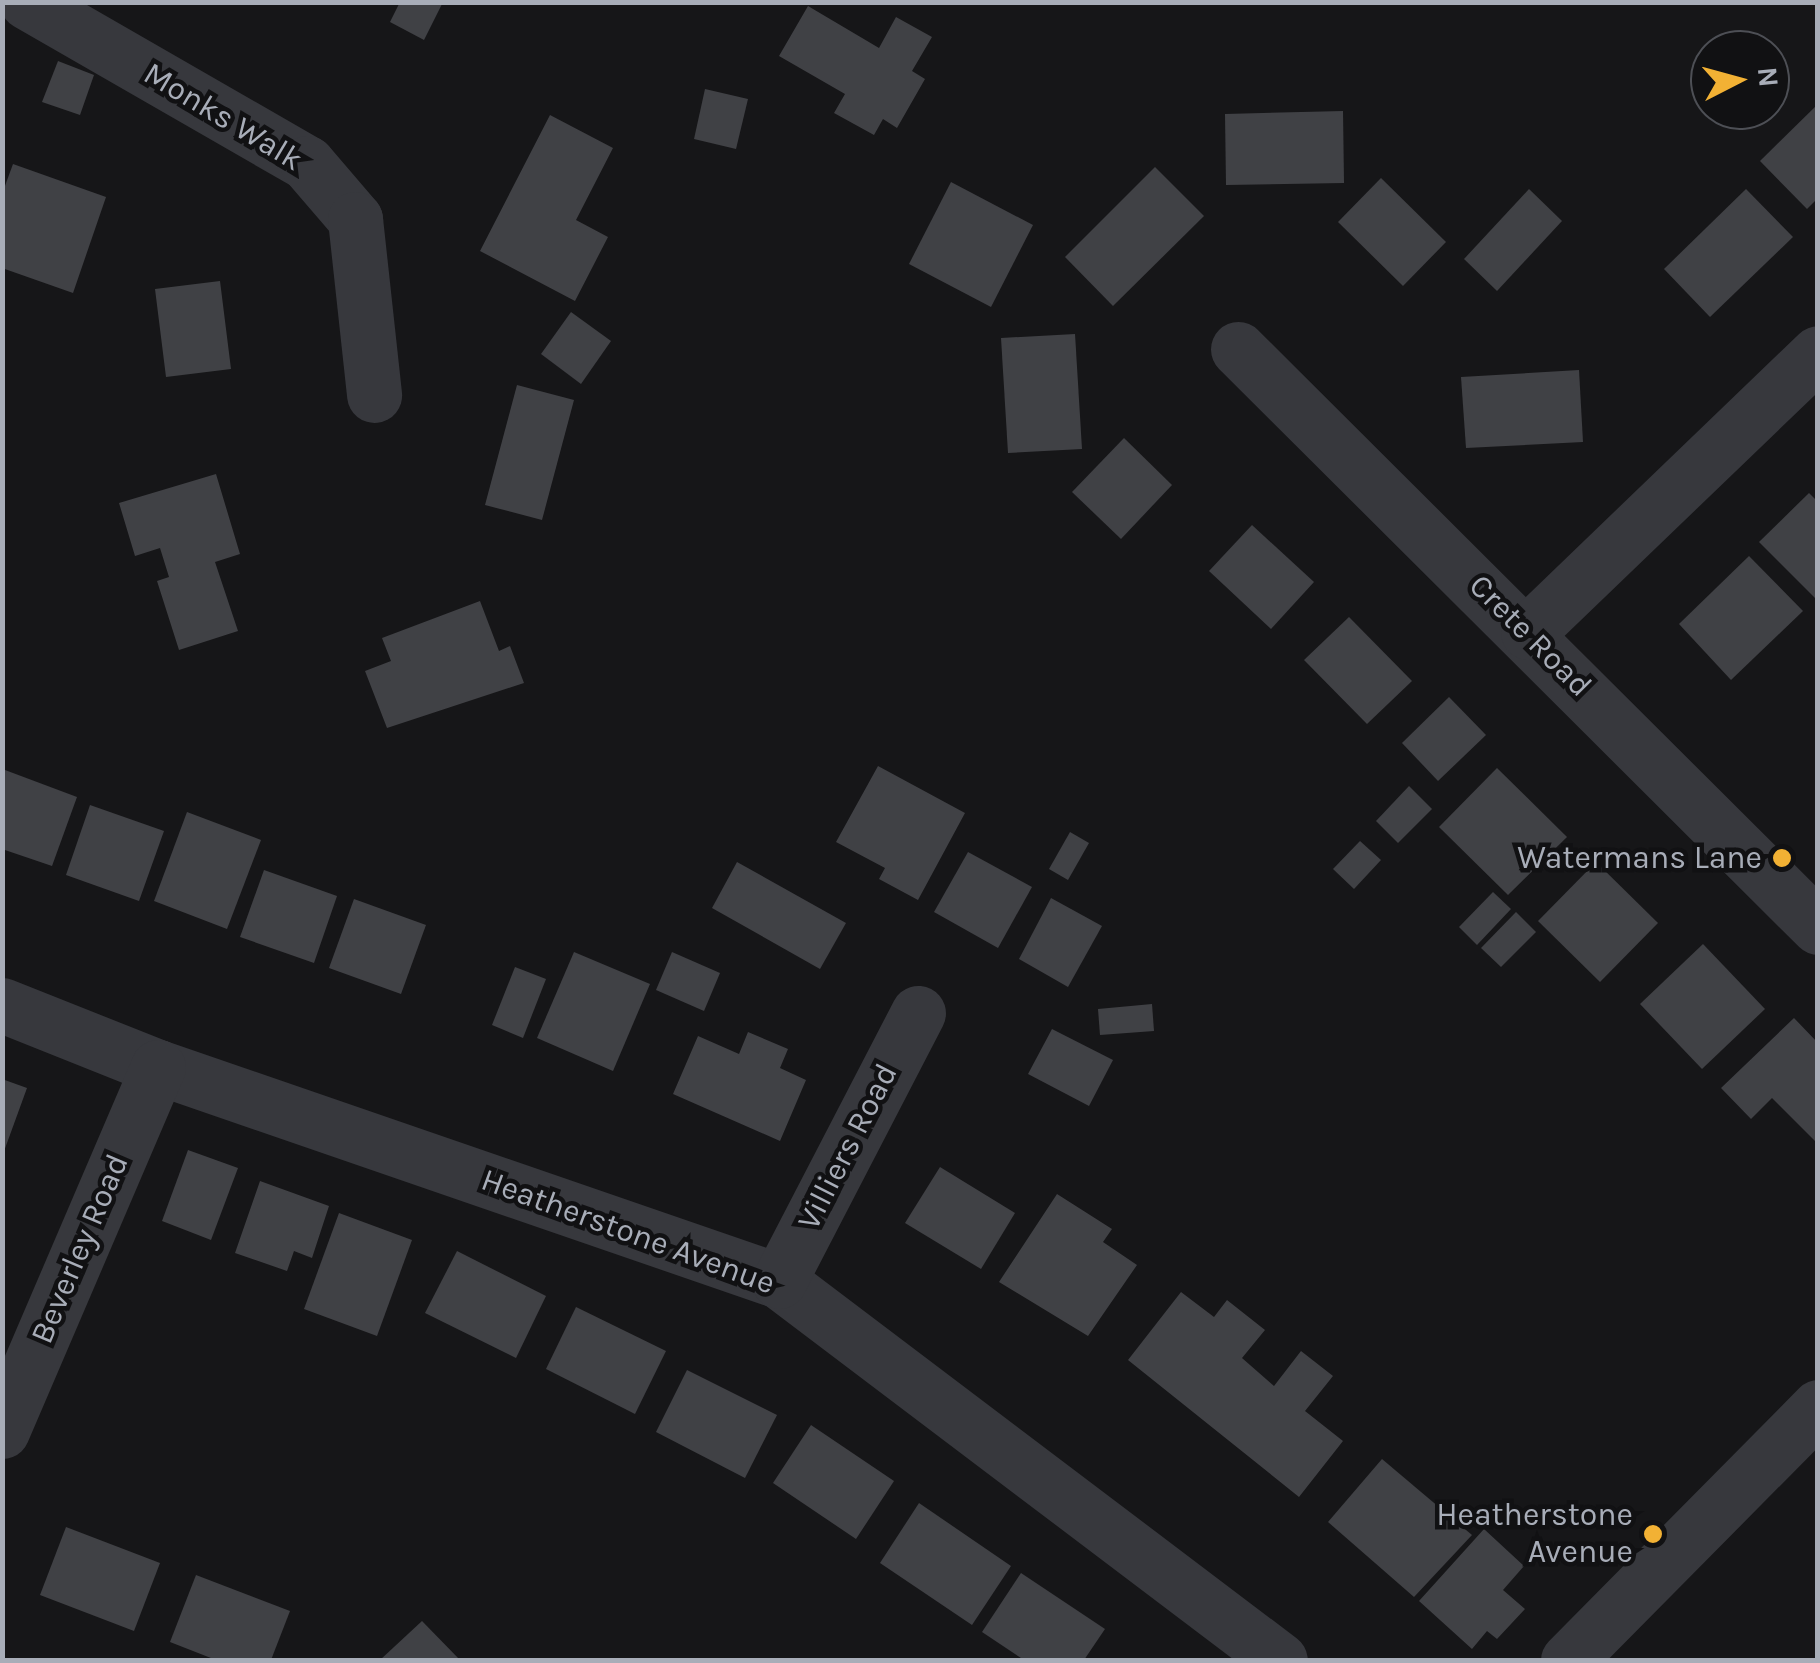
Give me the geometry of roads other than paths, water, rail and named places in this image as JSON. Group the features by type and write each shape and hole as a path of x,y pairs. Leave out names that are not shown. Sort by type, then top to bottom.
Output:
{"street":[{"name":"Monks Walk","path":"27,2 307,164 356,219 374,395"},
{"name":"Crete Road","path":"1238,349 1528,632 1818,927"},
{"path":"1528,632 1818,353"},
{"name":"Heatherstone Avenue","path":"2,1005 158,1067 779,1282 1280,1660"},
{"name":"Villiers Road","path":"779,1282 918,1013"},
{"name":"Beverley Road","path":"2,1431 158,1067"},
{"path":"1568,1660 1818,1407"}],"place":[{"name":"Watermans Lane","path":"1782,858"},
{"name":"Heatherstone Avenue","path":"1653,1534"}]}
